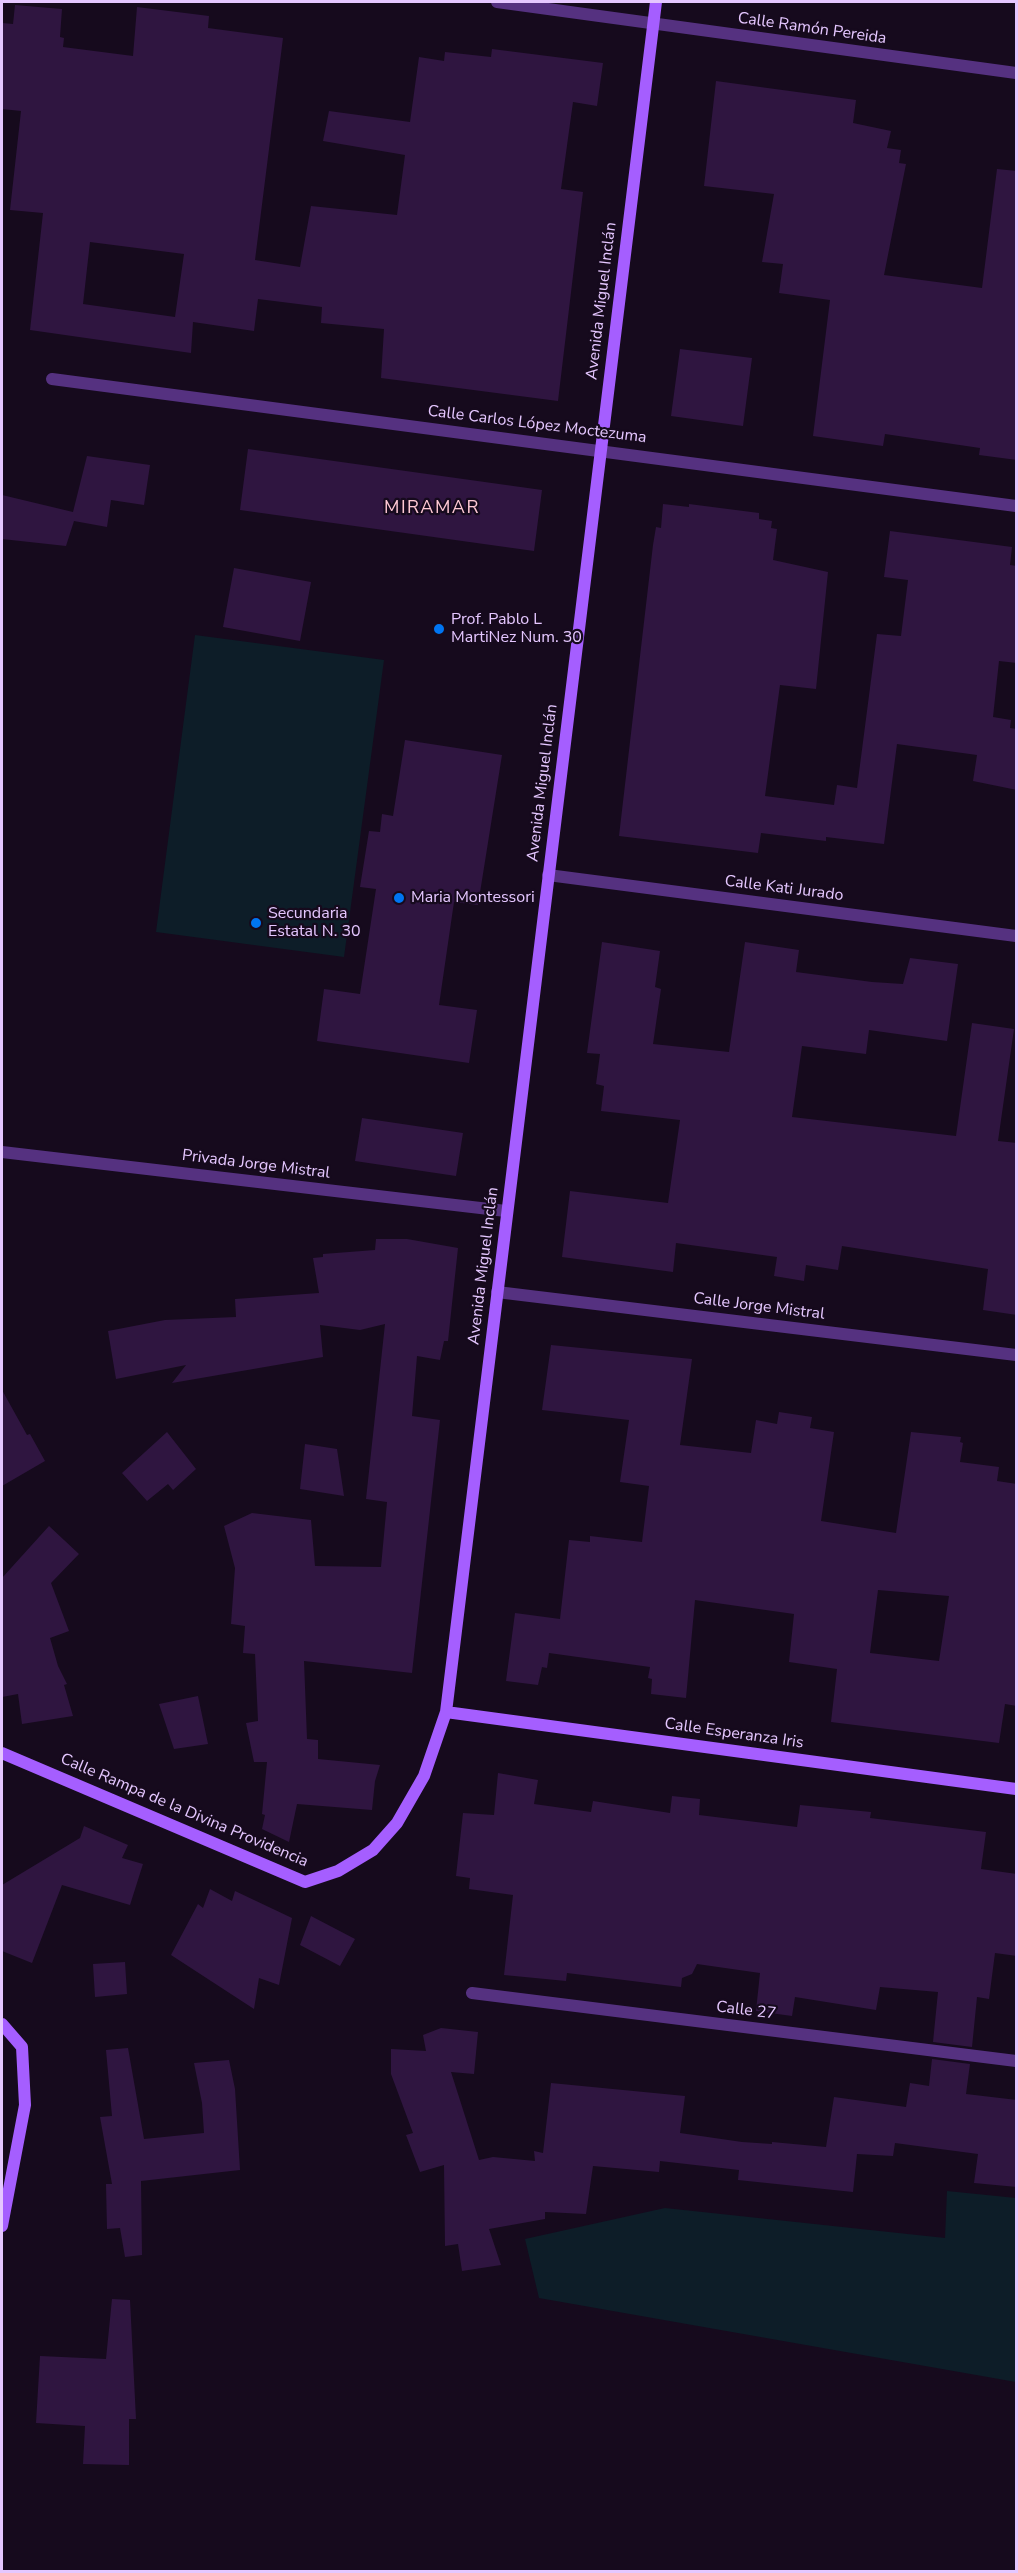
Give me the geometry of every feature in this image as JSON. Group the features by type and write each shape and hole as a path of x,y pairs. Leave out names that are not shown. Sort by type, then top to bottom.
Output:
{"main road":[{"name":"Avenida Miguel Inclán","path":"446,1712 656,2"},
{"name":"Calle Rampa de la Divina Providencia","path":"2,1753 305,1882 338,1871 373,1850 397,1823 424,1776 446,1712"},
{"name":"Calle Esperanza Iris","path":"446,1712 1017,1789"},
{"path":"2,2024 22,2047 25,2104 6,2170 2,2226"}],"street":[{"name":"Calle Ramón Pereida","path":"497,2 1017,74"},
{"name":"Calle Carlos López Moctezuma","path":"52,380 1017,506"},
{"name":"Calle Kati Jurado","path":"548,875 1017,936"},
{"name":"Privada Jorge Mistral","path":"2,1152 507,1211"},
{"name":"Calle Jorge Mistral","path":"497,1292 1017,1355"},
{"name":"Calle 27","path":"472,1994 1017,2061"}],"shaded area":[{"path":"195,635 384,660 344,957 156,932"},
{"path":"947,2191 1016,2198 1016,2382 539,2298 525,2239 665,2208 945,2238"}],"building":[{"path":"15,5 62,9 60,37 64,38 63,47 133,56 137,7 209,16 208,28 283,38 255,260 300,267 311,206 397,215 405,155 323,141 329,111 410,122 419,57 444,61 445,52 491,57 492,49 603,63 597,106 573,102 561,189 583,192 558,401 381,378 384,329 321,323 322,307 258,299 254,331 193,322 191,353 30,330 43,213 10,210 21,111 2,109 2,23 13,24","holes":["90,242 184,254 175,317 83,304"]},
{"path":"716,81 856,100 853,123 891,131 887,148 901,150 899,163 906,164 884,275 982,288 997,169 1017,171 1017,460 979,455 980,448 885,434 883,446 813,436 830,300 779,293 783,264 762,262 774,194 704,186"},
{"path":"680,349 752,358 743,426 671,416"},
{"path":"248,449 542,490 534,551 240,510"},
{"path":"87,456 150,465 144,505 111,500 107,527 74,521 66,546 2,539 2,495 73,512"},
{"path":"663,504 689,507 689,504 759,513 759,519 772,521 771,528 777,529 773,560 828,572 816,689 780,685 765,796 834,805 837,785 857,788 877,634 901,636 908,580 884,577 890,531 1012,547 1010,565 1017,566 1017,663 999,661 993,717 1011,720 1010,728 1017,729 1017,790 973,781 977,755 897,744 884,844 826,837 826,841 761,833 758,853 619,836 653,545 656,527 661,528"},
{"path":"234,568 311,582 300,641 223,627"},
{"path":"405,740 502,755 478,905 454,902 439,1005 477,1010 469,1063 317,1041 324,989 360,994 376,889 360,887 369,831 380,832 382,814 393,816"},
{"path":"602,942 660,951 655,987 661,989 653,1044 729,1052 745,942 799,950 796,972 872,982 903,984 910,958 958,964 947,1041 869,1030 866,1054 802,1046 792,1117 956,1136 972,1023 1014,1029 998,1141 1017,1143 1017,1315 983,1310 988,1269 842,1246 838,1270 806,1265 804,1281 774,1276 777,1257 676,1243 673,1272 562,1257 570,1191 668,1203 680,1120 601,1111 604,1086 596,1084 600,1054 587,1053"},
{"path":"362,1118 463,1133 456,1176 355,1161"},
{"path":"376,1239 407,1239 458,1248 448,1341 444,1341 440,1360 417,1356 412,1416 440,1420 412,1673 304,1661 307,1739 318,1740 318,1759 380,1765 375,1781 372,1810 297,1804 289,1842 262,1829 265,1815 262,1814 267,1762 254,1762 246,1723 258,1721 255,1654 243,1653 245,1626 231,1624 235,1568 224,1526 252,1513 311,1520 315,1566 381,1567 387,1502 366,1499 385,1324 360,1330 320,1325 323,1357 172,1383 186,1365 116,1379 108,1331 165,1320 236,1317 235,1299 319,1293 313,1258 323,1257 323,1254 375,1250"},
{"path":"551,1345 692,1359 680,1445 751,1453 756,1420 777,1424 779,1412 812,1417 810,1428 834,1432 821,1521 896,1533 911,1432 961,1437 960,1442 963,1443 960,1462 999,1467 997,1481 1017,1484 1017,1706 1005,1704 999,1743 831,1722 837,1669 789,1662 794,1614 695,1600 686,1698 651,1694 652,1679 648,1678 650,1667 549,1653 547,1668 542,1667 538,1685 506,1681 515,1613 560,1619 569,1540 590,1542 590,1536 642,1542 649,1486 620,1482 629,1420 542,1410","holes":["878,1590 949,1596 939,1661 870,1653"]},
{"path":"2,1390 27,1435 30,1434 45,1461 2,1486"},
{"path":"167,1432 196,1469 173,1490 168,1484 147,1501 122,1473"},
{"path":"305,1444 337,1449 344,1496 300,1489"},
{"path":"49,1526 79,1554 51,1583 69,1631 50,1638 58,1666 67,1684 64,1685 73,1716 22,1724 18,1694 2,1697 2,1578"},
{"path":"198,1696 208,1744 174,1749 159,1704"},
{"path":"498,1773 538,1780 534,1804 591,1812 593,1801 670,1813 672,1796 700,1799 699,1815 797,1827 800,1805 871,1812 870,1818 986,1832 981,1869 1017,1874 1017,1956 995,1953 989,1999 977,1997 972,2047 933,2042 938,1992 880,1987 876,2010 795,1997 792,2016 756,2011 760,1973 697,1964 692,1974 682,1978 681,1987 567,1973 566,1981 504,1975 513,1895 469,1889 470,1878 456,1876 463,1813 494,1815"},
{"path":"84,1826 128,1845 122,1858 143,1864 130,1905 62,1885 32,1963 2,1951 2,1885 80,1838"},
{"path":"210,1889 232,1901 235,1891 292,1918 279,1985 259,1978 254,2009 171,1955 198,1904 203,1908"},
{"path":"311,1916 355,1939 340,1966 300,1945"},
{"path":"125,1962 127,1994 95,1997 93,1964"},
{"path":"441,2028 478,2032 474,2074 451,2072 479,2160 493,2157 535,2161 534,2151 543,2153 551,2083 685,2096 680,2133 742,2142 826,2147 834,2097 906,2107 910,2083 929,2086 932,2059 970,2064 966,2094 1017,2100 1017,2187 974,2183 978,2154 895,2143 893,2156 857,2154 853,2192 738,2180 739,2170 660,2161 659,2172 593,2166 586,2214 545,2212 545,2219 489,2229 501,2265 462,2271 458,2244 445,2246 444,2165 420,2172 406,2135 413,2133 391,2074 391,2049 426,2051 423,2035"},
{"path":"128,2048 144,2139 204,2133 202,2103 194,2063 229,2060 235,2089 240,2170 141,2181 142,2255 125,2257 120,2228 107,2229 106,2184 112,2184 100,2117 112,2116 106,2050"},
{"path":"112,2299 130,2300 136,2419 129,2419 129,2465 83,2464 85,2426 36,2423 40,2356 106,2359"}],"place":[{"name":"Prof. Pablo L MartiNez Num. 30","path":"439,629"},
{"name":"Maria Montessori","path":"399,898"},
{"name":"Secundaria Estatal N. 30","path":"256,923"}],"district":[{"name":"MIRAMAR","path":"432,509"}]}
